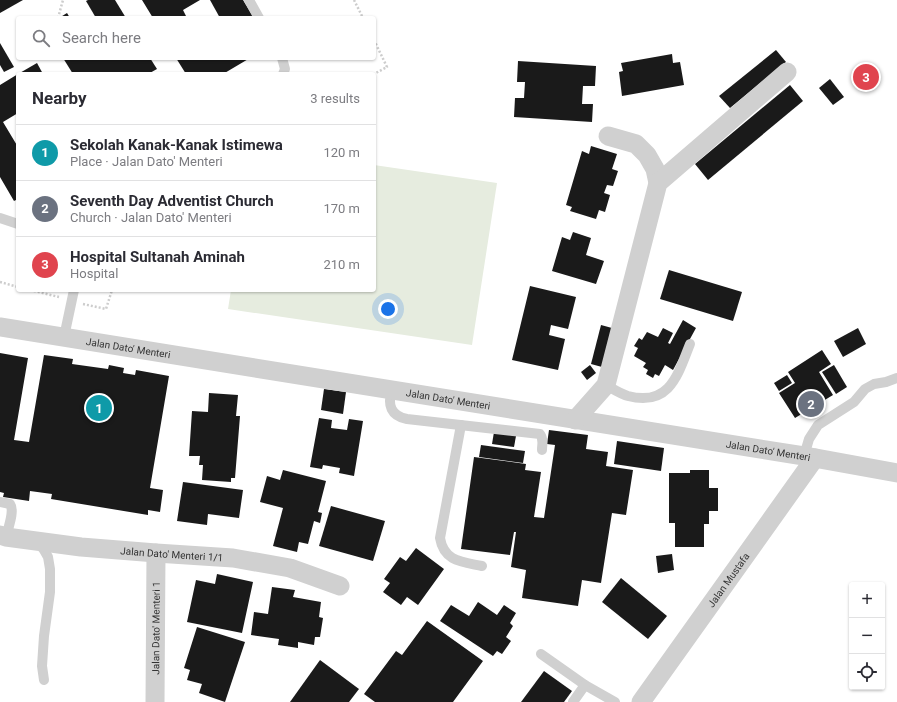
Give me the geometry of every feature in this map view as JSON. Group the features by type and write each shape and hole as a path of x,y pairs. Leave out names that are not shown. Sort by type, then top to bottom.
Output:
{"street":[{"path":"658,184 787,72"},
{"path":"575,420 606,386 658,184 655,169 647,155 636,144 608,136"},
{"name":"Jalan Dato' Menteri","path":"0,327 810,457 897,473"},
{"name":"Jalan Mustafa","path":"641,702 810,457"},
{"name":"Jalan Dato' Menteri 1/1","path":"3,536 81,547 232,558 290,568 340,586"},
{"name":"Jalan Dato' Menteri 1","path":"155,702 156,553"}],"lane":[{"path":"249,0 258,16"},
{"path":"283,60 285,69 284,72"},
{"path":"0,218 16,223"},
{"path":"64,337 74,292"},
{"path":"606,386 627,396 654,398 671,386 690,344"},
{"path":"810,457 808,438 818,425 854,402 865,390 874,384 897,378"},
{"path":"392,390 390,399 391,406 393,412 398,416 407,419 540,434 543,441 542,450"},
{"path":"461,424 440,538 446,554 450,557 463,562 482,566"},
{"path":"0,502 10,504 12,507 12,512 3,536"},
{"path":"36,541 48,557 50,569 50,592 44,636 42,666 44,680"},
{"path":"541,654 585,685 615,702"},
{"path":"573,702 585,685"}],"path":[{"path":"59,16 63,0"},
{"path":"354,0 362,16"},
{"path":"376,44 387,66 376,73"},
{"path":"0,282 16,286"}],"shaded area":[{"path":"376,165 497,183 472,345 228,309 231,292 376,292"}],"building":[{"path":"0,0 23,0 0,13"},
{"path":"115,0 125,16 95,16 86,1"},
{"path":"142,0 200,0 183,10 186,16 152,16"},
{"path":"210,0 243,0 253,16 219,16"},
{"path":"0,43 14,67 4,72 0,65"},
{"path":"776,50 786,62 730,108 719,96"},
{"path":"672,54 673,63 680,62 684,85 622,96 619,72 623,71 621,63"},
{"path":"64,60 151,60 157,69 152,72 72,72"},
{"path":"177,60 247,60 226,72 185,72"},
{"path":"518,61 596,66 595,86 583,86 582,104 593,104 592,122 514,117 515,98 524,98 525,82 517,82"},
{"path":"37,63 42,72 21,72"},
{"path":"16,75 16,114 3,122 16,144 16,200 14,201 0,177 0,85"},
{"path":"830,79 844,97 833,105 819,88"},
{"path":"790,85 803,101 708,180 695,164"},
{"path":"591,146 617,154 612,169 618,171 613,186 607,185 604,193 610,195 605,212 599,210 596,219 570,211 572,207 566,205 582,151 589,154"},
{"path":"573,232 591,238 586,255 604,261 596,284 552,271 562,237 570,240"},
{"path":"669,270 742,292 733,321 660,299"},
{"path":"530,286 576,297 568,329 551,325 549,335 565,339 558,370 512,360"},
{"path":"683,320 696,328 673,370 665,365 659,376 655,374 653,378 646,374 648,370 643,367 646,363 634,356 638,348 634,346 639,338 642,340 647,332 658,337 663,328 673,333 668,343 670,344"},
{"path":"601,325 612,328 602,367 591,364"},
{"path":"858,328 866,344 843,357 834,341"},
{"path":"822,350 831,364 819,372 833,395 795,418 779,393 795,383 788,372"},
{"path":"0,353 28,358 14,440 29,442 44,355 73,359 72,364 108,369 109,365 124,368 123,373 135,375 136,370 169,376 150,488 163,490 160,512 148,510 148,515 51,499 52,494 30,491 29,501 3,497 4,493 0,492"},
{"path":"590,365 596,373 587,380 581,372"},
{"path":"834,365 847,387 836,394 822,372"},
{"path":"787,375 792,383 779,391 774,383"},
{"path":"324,389 346,392 343,414 321,410"},
{"path":"209,393 238,395 236,416 240,416 235,478 231,478 231,482 202,480 203,465 199,465 200,456 189,456 192,411 208,412"},
{"path":"319,418 332,420 331,428 347,430 349,419 363,421 354,476 339,473 340,468 323,465 322,469 310,467"},
{"path":"549,430 588,435 586,449 608,452 606,466 633,470 626,515 612,513 601,583 582,580 578,606 522,598 526,570 511,567 516,532 514,532 510,555 461,549 474,457 526,464 525,470 541,472 534,517 544,518 555,445 547,444"},
{"path":"494,432 516,436 514,447 492,444"},
{"path":"617,441 664,448 661,471 614,464"},
{"path":"481,445 525,451 523,463 479,457"},
{"path":"283,470 326,481 318,512 322,513 320,523 314,521 308,544 299,542 297,552 273,546 283,508 260,502 267,476 280,480"},
{"path":"690,470 709,470 709,488 718,488 718,511 709,511 709,524 704,524 704,547 675,547 675,523 669,523 669,473 690,473"},
{"path":"183,482 243,490 239,518 208,514 207,525 177,521"},
{"path":"331,506 385,521 373,561 319,546"},
{"path":"416,548 444,569 418,605 407,597 401,605 383,592 390,583 384,579 400,557 406,561"},
{"path":"672,554 674,570 658,573 656,556"},
{"path":"217,574 253,582 242,633 187,622 196,580 215,584"},
{"path":"621,578 667,616 648,639 602,602"},
{"path":"272,587 295,590 293,597 321,602 319,617 323,618 320,637 315,637 314,645 298,642 298,648 278,645 279,639 251,635 254,612 268,614"},
{"path":"478,602 497,615 504,605 516,613 510,623 513,626 506,637 511,641 502,654 497,651 493,656 440,621 451,605 469,616"},
{"path":"427,621 483,661 453,702 375,702 364,694 396,651 402,655"},
{"path":"197,627 245,642 225,702 199,693 202,684 187,680 190,670 184,668"},
{"path":"320,660 359,689 349,702 290,702"},
{"path":"544,671 572,691 564,702 521,702"}],"place":[{"name":"Hospital Sultanah Aminah","path":"866,77"},
{"name":"Seventh Day Adventist Church","path":"811,404"},
{"name":"Sekolah Kanak-Kanak Istimewa","path":"99,408"}]}
